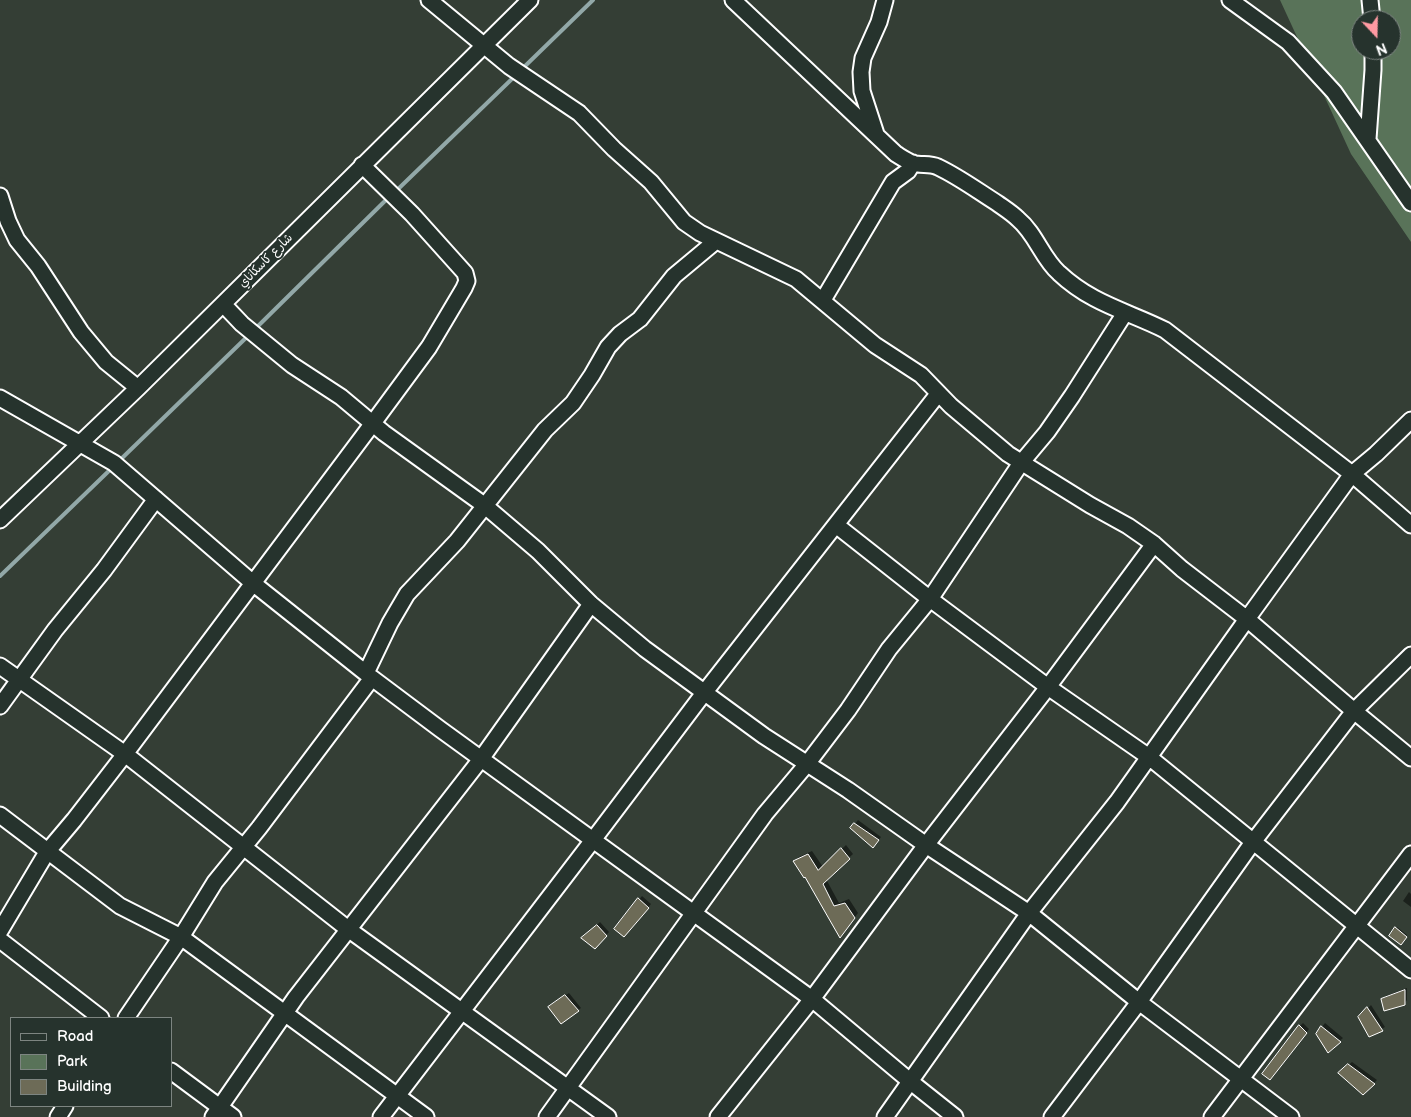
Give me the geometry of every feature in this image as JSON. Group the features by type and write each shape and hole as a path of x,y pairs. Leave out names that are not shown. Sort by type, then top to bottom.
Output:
{"street":[{"path":"429,0 510,66 579,113 614,149 651,182 684,222 700,233 796,278 875,345 921,375 938,394 1008,454 1090,505 1128,526 1154,544 1182,569 1247,619 1411,758"},
{"name":"شارع كاسكاناي","path":"0,520 138,388 530,0"},
{"path":"733,0 896,154 913,163 925,163 938,167 981,192 1018,218 1033,235 1046,259 1073,286 1095,300 1125,313 1140,317 1165,330 1352,474 1411,525"},
{"path":"877,136 862,91 861,72 863,58 879,22 885,0"},
{"path":"1230,0 1288,42 1334,92 1411,203"},
{"path":"1368,139 1373,60"},
{"path":"893,182 896,154"},
{"path":"823,300 893,182 908,171 913,163"},
{"path":"0,931 47,852 125,754 373,424 429,347 464,288 466,281 464,272 444,248 362,165"},
{"path":"0,196 17,240 38,266 72,319 106,362 138,388"},
{"path":"127,1017 182,937 215,882 259,828 369,675 390,623 408,594 457,541 545,430 573,403 592,375 608,346 640,319 674,276 716,241"},
{"path":"223,304 242,324 292,365 340,397 373,424 484,505 538,550 591,604 645,649 764,736 848,790 926,845 1029,913 1139,1002 1290,1117"},
{"path":"547,1117 765,814 807,764 848,710 889,649 930,599 1021,462 1047,432 1072,396 1125,313"},
{"path":"381,1117 704,692 938,394"},
{"path":"0,398 114,463 254,584 369,675 481,759 812,999 955,1117"},
{"path":"885,1117 1029,913 1117,802 1352,474 1411,420"},
{"path":"0,706 55,630 98,577 156,499"},
{"path":"836,525 930,599 1048,687 1149,757 1411,970"},
{"path":"718,1117 812,999 1154,544"},
{"path":"216,1112 284,1014 481,759 591,604"},
{"path":"1052,1117 1139,1002 1253,842 1354,711 1411,655"},
{"path":"0,666 125,754 348,929 608,1117"},
{"path":"0,815 120,906 182,937 426,1117"},
{"path":"1212,1117 1411,854"},
{"path":"0,940 100,1017"},
{"path":"172,1072 216,1112 233,1117"}],"green space":[{"path":"1280,0 1411,0 1411,242 1351,154"}],"building":[{"path":"854,823 879,840 873,848 850,828"},
{"path":"841,848 850,859 823,884 834,906 845,903 855,918 840,938 805,877 793,861 808,854 818,870"},
{"path":"638,898 649,908 624,937 614,929"},
{"path":"597,925 607,936 595,949 581,938"},
{"path":"1395,927 1407,937 1401,945 1389,936"},
{"path":"1405,990 1405,1005 1384,1011 1381,999"},
{"path":"565,995 579,1011 561,1024 548,1007"},
{"path":"1367,1007 1383,1031 1369,1037 1358,1017"},
{"path":"1299,1025 1307,1033 1270,1080 1262,1074"},
{"path":"1321,1026 1341,1042 1328,1053 1316,1034"},
{"path":"1348,1064 1375,1084 1363,1095 1338,1073"}],"waterway":[{"path":"522,69 593,0"},
{"path":"394,193 515,76"},
{"path":"255,329 389,197"},
{"path":"119,461 250,334"},
{"path":"0,576 114,466"}]}
